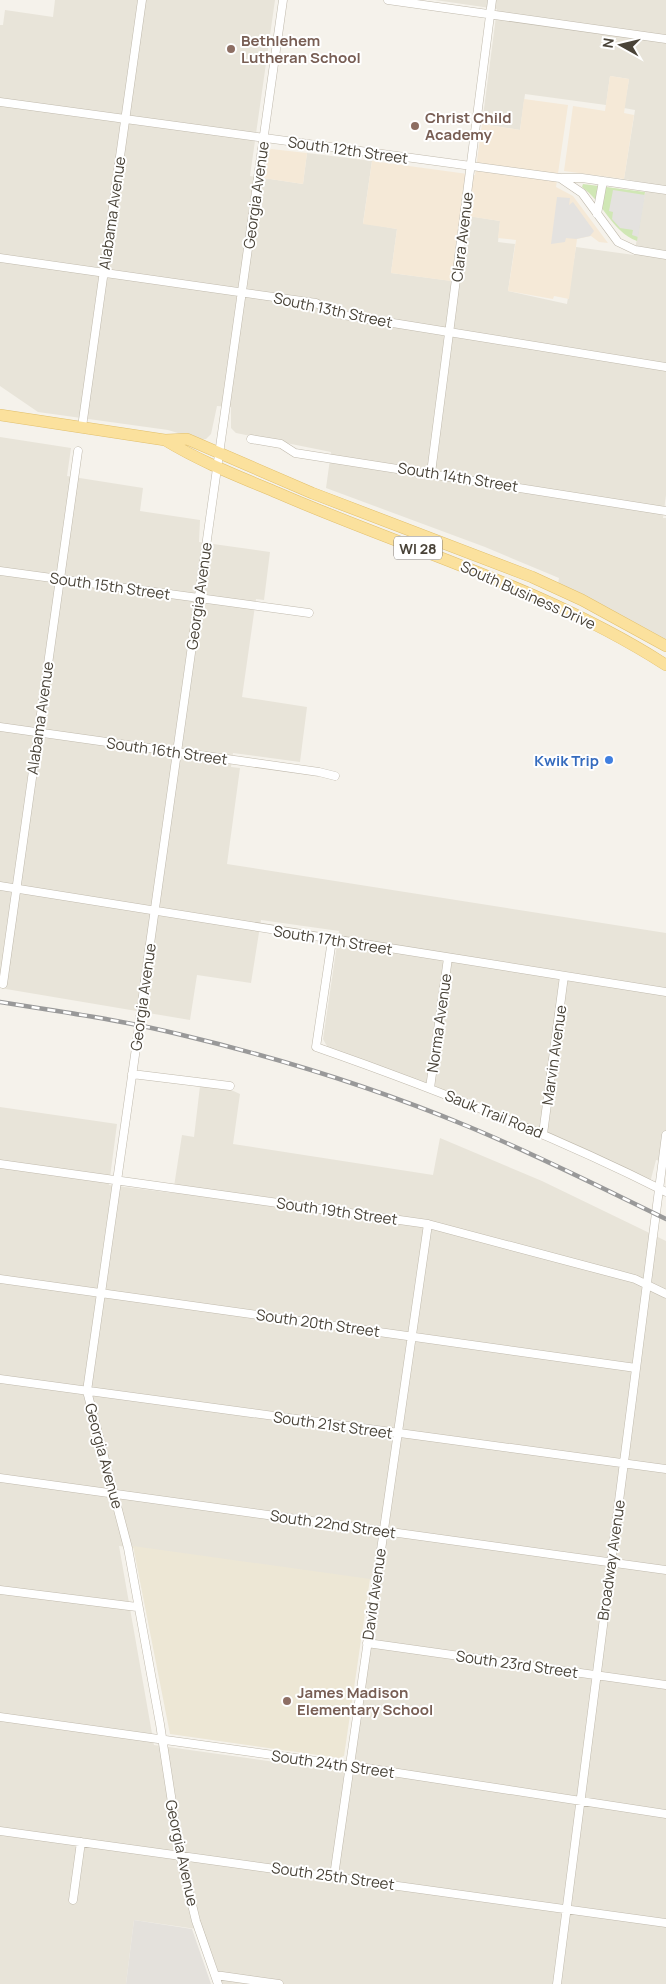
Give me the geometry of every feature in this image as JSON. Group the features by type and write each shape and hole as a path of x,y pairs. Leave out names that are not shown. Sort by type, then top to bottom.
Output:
{"main road":[{"name":"WI 28","path":"0,415 166,440 184,438 219,452"},
{"name":"South Business Drive","path":"166,440 217,467 321,512 503,580 550,601 626,639 666,665"},
{"name":"South Business Drive","path":"219,452 312,493 532,577 582,600 666,646"}],"street":[{"name":"Alabama Avenue","path":"76,426 103,272 142,0"},
{"name":"Georgia Avenue","path":"218,1984 196,1921 180,1855 162,1739 128,1548 87,1391 283,0"},
{"path":"388,0 666,39"},
{"name":"Clara Avenue","path":"431,473 492,0"},
{"name":"South 12th Street","path":"0,102 560,178 577,188 612,238 635,250 666,255"},
{"path":"560,178 603,181 666,190"},
{"path":"597,214 603,181"},
{"name":"South 13th Street","path":"0,258 316,303 337,314 666,367"},
{"name":"South 14th Street","path":"251,439 283,445 295,453 666,511"},
{"name":"Alabama Avenue","path":"3,984 78,451"},
{"name":"South 15th Street","path":"0,571 309,613"},
{"name":"South 16th Street","path":"0,727 319,772 334,776"},
{"name":"South 17th Street","path":"0,886 666,992"},
{"name":"Sauk Trail Road","path":"332,940 316,1047 430,1088 544,1134 662,1190"},
{"name":"Norma Avenue","path":"430,1088 448,958"},
{"name":"Marvin Avenue","path":"544,1134 564,976"},
{"path":"132,1074 230,1086"},
{"name":"Broadway Avenue","path":"557,1984 647,1284 662,1190 666,1135"},
{"name":"South 19th Street","path":"0,1164 428,1224 647,1284 666,1294"},
{"name":"David Avenue","path":"334,1876 428,1224"},
{"name":"South 20th Street","path":"0,1279 636,1368"},
{"name":"South 21st Street","path":"0,1379 624,1465 666,1469"},
{"name":"South 22nd Street","path":"0,1478 666,1570"},
{"path":"0,1590 137,1607"},
{"name":"South 23rd Street","path":"367,1643 666,1685"},
{"name":"South 24th Street","path":"0,1717 350,1766 666,1814"},
{"name":"South 25th Street","path":"0,1831 666,1923"},
{"path":"73,1900 81,1842"},
{"path":"214,1975 279,1984"}],"shaded area":[{"path":"55,0 275,0 250,176 303,184 307,153 372,161 363,223 397,229 391,273 460,282 469,216 500,221 498,242 515,244 508,291 567,304 576,247 634,255 647,183 624,179 635,110 624,108 629,79 610,76 606,105 525,94 520,130 482,124 497,9 435,0 666,0 666,495 663,518 666,518 666,643 558,585 559,578 485,547 326,488 331,452 236,433 231,428 231,407 217,406 211,434 206,439 201,440 168,430 38,412 0,386 0,25 3,25 5,10 53,17"},
{"path":"610,76 629,79 624,113 634,115 624,179 564,171 573,106 605,111"},
{"path":"524,99 568,105 556,187 573,196 608,243 599,242 591,236 577,239 569,299 554,296 553,299 508,291 516,240 498,238 500,221 460,215 451,281 391,273 397,229 363,224 372,161 475,175 482,124 520,130"},
{"path":"271,149 307,153 303,184 263,178 267,153"},
{"path":"613,190 645,195 638,237 632,235 633,230 620,228 612,219 613,212 609,211"},
{"path":"557,197 570,198 569,205 573,202 594,231 590,236 576,239 566,238 565,242 551,244"},
{"path":"0,437 71,448 67,476 143,488 140,511 200,520 199,542 270,552 264,600 256,599 242,697 307,707 300,762 233,753 231,767 240,768 227,864 666,933 666,1162 656,1160 651,1179 645,1180 594,1153 480,1103 328,1048 323,1039 339,931 261,920 251,983 197,975 190,1020 0,988"},
{"path":"200,1086 229,1089 240,1094 233,1144 433,1175 440,1138 542,1181 666,1241 666,1984 223,1984 203,1930 134,1920 126,1984 0,1984 0,1107 117,1124 109,1185 173,1193 182,1135 194,1137","holes":["119,1546 380,1581 353,1773 154,1745"]},
{"path":"133,1546 370,1579 344,1756 339,1758 170,1734"},
{"path":"134,1920 192,1929 211,1984 126,1984"}],"green space":[{"path":"583,184 645,192 637,241 614,224 582,187"}],"railway":[{"path":"0,1002 160,1030 255,1054 326,1075 432,1112 492,1137 666,1219"}],"place":[{"name":"Bethlehem Lutheran School","path":"231,49"},
{"name":"Christ Child Academy","path":"415,126"},
{"name":"Kwik Trip","path":"609,760"},
{"name":"James Madison Elementary School","path":"287,1701"}]}
